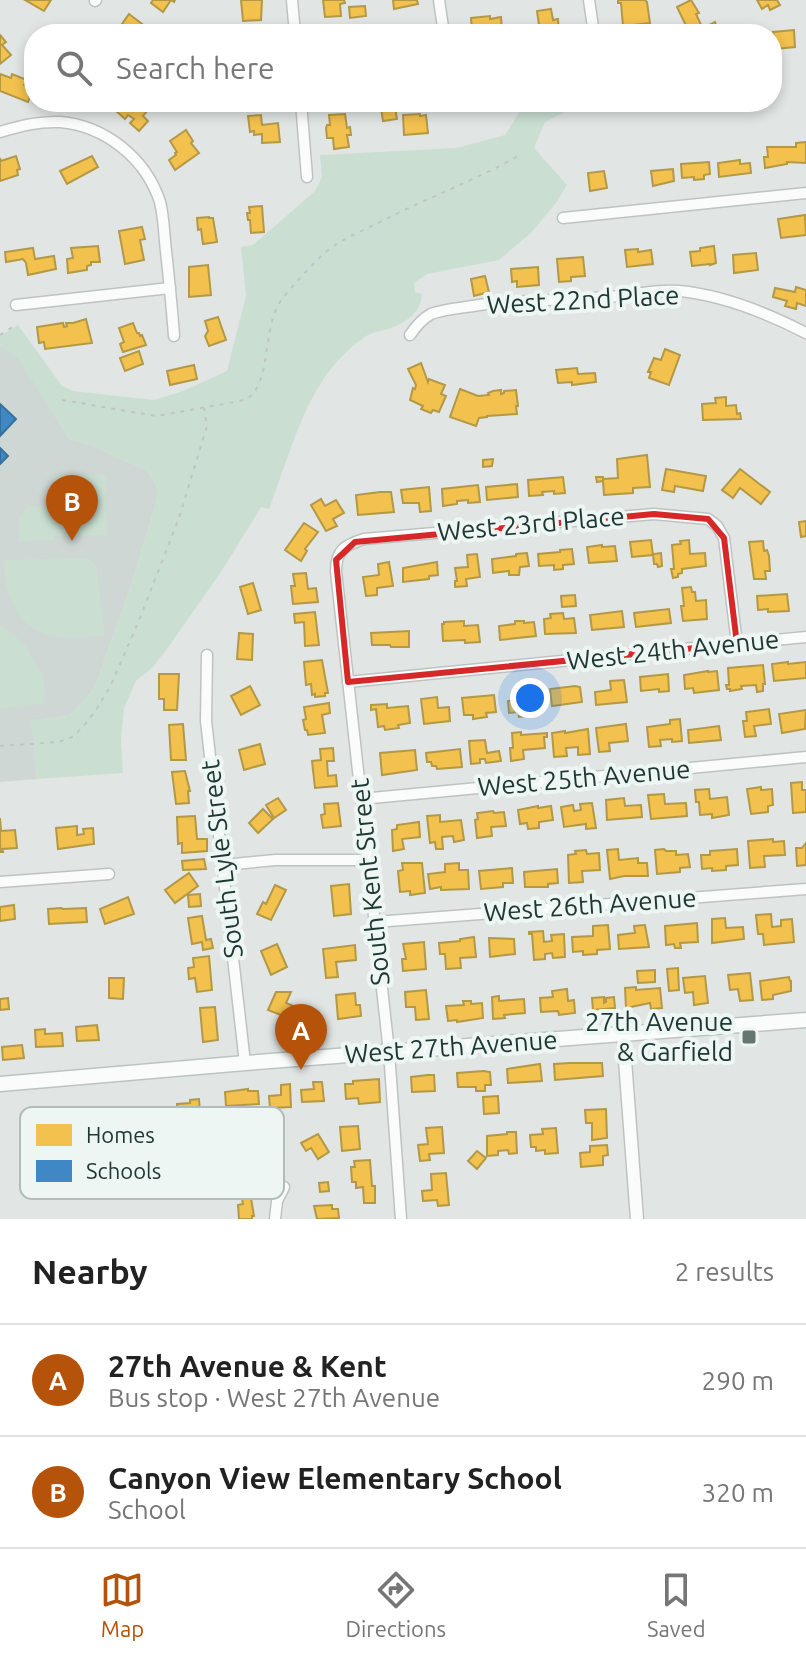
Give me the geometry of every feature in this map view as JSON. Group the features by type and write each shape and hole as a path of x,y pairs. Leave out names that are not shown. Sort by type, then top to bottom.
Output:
{"main road":[{"name":"West 27th Avenue","path":"0,1084 806,1020"}],"street":[{"path":"292,0 294,24"},
{"path":"439,0 443,24"},
{"path":"589,0 593,24"},
{"path":"302,112 307,177"},
{"path":"0,132 43,122 77,124 118,143 130,154 147,174 162,212 174,336"},
{"path":"563,218 806,193"},
{"path":"16,305 170,288"},
{"name":"West 22nd Place","path":"410,335 417,324 430,315 450,309 657,291 681,291 725,300 766,314 806,333"},
{"name":"West 23rd Place","path":"344,547 364,539 654,514 708,519 724,538 737,644"},
{"name":"South Kent Street","path":"344,547 336,560 336,571 389,1052 401,1219"},
{"name":"West 24th Avenue","path":"348,682 806,637"},
{"name":"South Lyle Street","path":"207,655 206,721 245,1063"},
{"name":"West 25th Avenue","path":"361,799 806,757"},
{"path":"224,865 275,860 368,860"},
{"path":"0,882 109,874"},
{"name":"West 26th Avenue","path":"375,922 806,889"},
{"path":"623,1034 637,1219"},
{"path":"275,1219 278,1199"}],"path":[{"path":"62,400 156,416 249,398 259,381 279,302 329,249 420,201 520,155"},
{"path":"0,335 17,324"},
{"path":"0,746 59,742 72,737 90,719 110,687 179,518 207,426 204,408"}],"highlighted area":[{"path":"654,514 708,519 724,538 737,644 348,682 336,560 355,542"}],"shaded area":[{"path":"0,346 18,357 69,439 93,445 145,469 157,488 157,499 132,583 95,687 68,716 32,720 37,779 0,782"}],"green space":[{"path":"520,112 564,112 545,122 534,148 567,185 556,203 532,232 499,260 427,274 414,283 415,292 422,294 412,316 397,326 368,335 347,351 330,370 305,413 269,509 261,507 223,569 169,646 153,667 136,681 124,708 121,740 123,773 37,779 31,720 68,716 95,687 132,583 157,499 157,488 145,469 93,445 69,439 18,358 0,346 0,336 18,325 62,386 73,391 154,400 183,391 227,371 246,296 241,247 253,245 315,191 322,177 320,155 456,148 505,135"},
{"path":"106,475 107,535 54,536 54,540 19,541 19,518 28,507 53,506 53,476"},
{"path":"87,558 96,565 105,635 61,637 48,635 26,623 10,597 2,560"},
{"path":"0,625 24,644 43,675 46,703 0,709"}],"building: Homes":[{"path":"25,0 51,0 44,11"},
{"path":"153,0 171,0 163,12 151,3"},
{"path":"241,0 262,0 261,20 243,21"},
{"path":"323,0 344,0 345,3 340,4 341,16 325,17"},
{"path":"393,0 417,0 418,4 394,9"},
{"path":"618,0 645,0 650,23 623,24 621,3"},
{"path":"691,0 699,13 696,14 701,24 685,24 677,7"},
{"path":"757,0 777,0 780,5 770,10 768,5 762,9"},
{"path":"365,6 366,16 350,18 349,7"},
{"path":"551,9 553,20 558,19 558,24 539,24 537,11"},
{"path":"129,14 142,24 122,24"},
{"path":"501,17 502,24 471,24 471,18"},
{"path":"794,30 795,47 782,48 782,31"},
{"path":"0,35 6,42 2,45 11,55 0,64"},
{"path":"0,74 24,79 24,100 0,91"},
{"path":"117,112 146,112 143,116 148,121 139,131 130,123 134,119 128,115 125,119"},
{"path":"382,112 396,112 397,119 383,121"},
{"path":"345,114 351,135 347,135 349,147 334,149 333,138 327,138 329,115"},
{"path":"261,115 262,125 278,123 280,142 262,143 262,134 250,132 248,116"},
{"path":"403,115 426,115 428,133 404,135"},
{"path":"186,130 199,153 175,170 169,160 177,152 170,141"},
{"path":"806,142 806,163 787,162 765,168 767,147 796,147 796,143"},
{"path":"16,156 20,169 17,170 18,175 0,181 0,158 1,161"},
{"path":"92,156 98,167 67,184 60,171"},
{"path":"740,160 740,164 750,163 751,173 719,177 718,163"},
{"path":"709,162 710,174 704,175 704,179 682,178 681,164"},
{"path":"673,169 674,181 653,186 651,171"},
{"path":"604,171 607,188 590,191 588,173"},
{"path":"262,206 264,232 251,233 247,213 250,213 249,207"},
{"path":"805,215 806,235 781,238 778,219"},
{"path":"197,218 213,218 217,242 203,244"},
{"path":"142,227 145,239 140,240 144,260 125,264 119,231"},
{"path":"98,246 100,262 91,262 87,270 68,273 67,259 73,258 71,248"},
{"path":"714,246 716,263 692,266 690,252"},
{"path":"33,248 35,259 54,256 56,269 28,275 23,259 6,262 5,252"},
{"path":"638,249 638,252 651,250 653,264 627,267 625,250"},
{"path":"756,253 758,270 734,273 733,255"},
{"path":"583,257 585,276 559,282 557,259"},
{"path":"208,265 211,295 189,297 189,267"},
{"path":"538,267 539,285 517,287 517,281 512,282 511,269"},
{"path":"485,276 489,292 474,296 471,279"},
{"path":"796,287 806,290 806,306 797,303 796,309 785,306 787,301 773,297 775,288 795,292"},
{"path":"218,317 226,340 209,346 205,321"},
{"path":"86,319 92,343 45,349 44,342 39,343 37,327 63,323 64,327 66,323"},
{"path":"133,323 146,345 123,352 120,344 124,342 119,328"},
{"path":"665,349 680,355 669,385 649,378 651,372 648,372 654,358 661,360"},
{"path":"139,351 143,364 125,371 120,358"},
{"path":"421,363 428,382 429,379 445,385 441,394 446,396 439,412 421,409 423,406 410,400 416,385 408,369"},
{"path":"194,365 197,379 170,385 167,371"},
{"path":"577,368 578,374 595,373 596,382 558,383 556,370"},
{"path":"460,389 478,396 489,395 493,391 501,390 501,394 516,390 517,414 479,418 476,426 450,417"},
{"path":"726,397 726,406 736,405 741,419 703,420 702,404 716,403 715,398"},
{"path":"647,455 650,487 633,488 633,493 604,495 603,481 597,482 596,477 618,478 617,459"},
{"path":"493,459 492,466 483,467 483,460"},
{"path":"666,469 706,476 703,491 675,486 674,492 662,490"},
{"path":"740,469 770,492 761,504 740,488 733,498 722,490"},
{"path":"563,477 565,493 542,492 543,495 529,496 528,480"},
{"path":"517,484 518,497 487,500 486,487"},
{"path":"478,485 480,502 457,501 457,504 443,506 442,489"},
{"path":"429,487 431,511 420,512 419,503 403,503 401,490"},
{"path":"391,492 394,512 358,515 356,495"},
{"path":"321,499 325,506 336,500 344,513 333,519 337,526 326,531 311,505"},
{"path":"806,521 806,536 801,537 799,522"},
{"path":"304,523 318,532 305,549 307,551 301,561 285,550"},
{"path":"651,540 653,555 632,557 630,542"},
{"path":"689,540 690,554 705,553 706,566 682,569 678,577 673,578 672,545"},
{"path":"763,541 764,551 767,550 769,556 770,571 765,571 766,579 754,579 749,542"},
{"path":"615,546 617,561 589,563 587,547"},
{"path":"572,549 574,564 554,570 554,565 539,566 538,554"},
{"path":"527,553 529,566 520,567 519,575 509,575 509,571 493,573 492,559"},
{"path":"661,553 662,566 658,567 654,564 653,554"},
{"path":"477,554 480,577 466,579 467,586 455,587 455,568 468,567 467,555"},
{"path":"389,562 393,586 377,588 377,595 366,596 363,577 379,575 378,564"},
{"path":"437,562 438,575 403,582 403,568"},
{"path":"306,573 308,589 316,588 318,602 293,604 293,574"},
{"path":"253,583 261,610 248,614 240,587"},
{"path":"691,587 696,601 706,600 707,619 683,621 682,588"},
{"path":"787,594 789,611 758,610 757,596"},
{"path":"575,595 576,606 562,607 561,596"},
{"path":"669,609 671,623 636,627 634,613"},
{"path":"622,611 624,627 592,630 590,615"},
{"path":"315,612 319,645 305,646 304,622 295,623 294,614"},
{"path":"563,613 564,619 574,618 576,633 545,634 544,619 551,618 550,614"},
{"path":"464,621 464,626 478,625 480,642 443,641 444,622"},
{"path":"515,621 534,622 536,636 500,640 499,626 515,624"},
{"path":"409,631 409,647 372,645 371,633"},
{"path":"239,633 253,634 252,660 237,659"},
{"path":"322,660 328,693 315,697 311,684 306,685 304,662"},
{"path":"806,662 806,678 774,681 772,664"},
{"path":"763,665 763,691 757,692 756,685 727,689 728,668"},
{"path":"717,671 719,690 694,693 693,688 685,689 684,675"},
{"path":"159,674 179,674 177,710 164,710 164,699 159,699"},
{"path":"668,674 669,691 641,691 640,677"},
{"path":"624,680 627,702 596,705 595,692 611,690 610,681"},
{"path":"250,686 260,705 241,715 231,696"},
{"path":"580,687 582,702 552,706 550,689"},
{"path":"537,689 539,710 527,711 528,716 519,717 518,712 509,713 508,701 524,699 523,690"},
{"path":"494,695 496,712 473,719 473,715 464,715 462,698"},
{"path":"437,697 438,708 449,707 450,721 424,724 421,699"},
{"path":"329,703 330,713 322,715 325,733 308,735 303,720 306,719 304,707"},
{"path":"387,704 387,708 408,706 410,723 385,730 384,726 378,727 376,709 371,710 371,705"},
{"path":"769,709 771,724 754,726 756,736 745,737 743,721 747,721 746,712"},
{"path":"806,710 805,729 782,733 779,714"},
{"path":"680,719 682,741 660,740 661,746 649,747 647,727 670,724 670,720"},
{"path":"183,724 186,760 171,760 169,725"},
{"path":"626,724 628,741 609,743 610,751 599,752 596,728"},
{"path":"719,726 721,740 689,743 688,730"},
{"path":"588,729 590,754 578,755 578,747 566,748 567,756 554,757 552,733"},
{"path":"521,732 521,735 547,733 544,737 545,748 523,750 524,759 511,761 512,733"},
{"path":"485,740 487,753 499,751 501,761 486,763 485,759 480,759 480,763 471,764 469,741"},
{"path":"260,744 265,764 244,770 239,750"},
{"path":"333,748 334,761 327,761 328,776 336,775 337,786 315,788 312,761 321,760 320,749"},
{"path":"460,749 462,767 437,769 427,762 426,753"},
{"path":"415,750 417,770 382,775 380,753"},
{"path":"185,771 190,791 189,803 176,804 172,772"},
{"path":"802,782 802,790 806,790 806,812 793,813 791,783"},
{"path":"761,787 761,790 772,789 773,805 768,806 768,812 751,814 747,789"},
{"path":"709,789 710,799 727,797 729,815 712,818 712,814 700,815 695,790"},
{"path":"664,794 665,804 686,803 687,816 651,819 648,795"},
{"path":"278,798 286,810 274,818 266,805"},
{"path":"624,798 625,806 641,805 642,817 607,820 606,800"},
{"path":"338,803 341,826 323,828 321,815 325,814 324,804"},
{"path":"592,803 596,828 586,829 586,824 564,827 561,807 573,805 574,811 581,810 580,804"},
{"path":"551,806 553,820 539,822 539,828 528,829 527,823 520,824 518,810"},
{"path":"263,809 273,819 258,833 249,823"},
{"path":"504,812 506,826 491,827 492,836 477,838 477,813"},
{"path":"440,815 440,822 461,820 464,840 454,842 453,836 442,837 443,849 436,849 435,842 430,843 427,816"},
{"path":"195,816 197,839 207,839 207,851 182,853 182,843 178,844 177,817"},
{"path":"0,818 1,831 15,830 17,848 2,849 3,852 0,852"},
{"path":"419,822 420,837 402,839 404,849 393,851 392,830 397,829 397,825"},
{"path":"77,826 77,835 84,834 83,829 93,828 94,844 58,849 56,828"},
{"path":"773,839 773,842 784,841 785,855 764,856 765,867 750,868 748,841"},
{"path":"806,843 806,865 797,866 796,848 802,848"},
{"path":"618,849 619,860 638,858 638,863 647,863 648,876 610,879 607,850"},
{"path":"737,849 738,865 726,866 726,870 702,869 701,855 710,855 710,851"},
{"path":"586,850 587,854 599,853 600,870 582,871 583,882 569,883 568,855"},
{"path":"655,850 676,851 676,855 688,854 690,867 680,868 680,872 657,874"},
{"path":"204,859 206,869 183,870 182,861"},
{"path":"402,863 422,863 425,893 410,895 410,891 400,892 398,871 403,870"},
{"path":"459,863 459,870 468,870 469,889 430,889 428,874 445,872 445,864"},
{"path":"512,868 513,883 481,889 479,871"},
{"path":"557,869 558,883 548,884 548,887 525,887 524,872"},
{"path":"189,873 198,886 175,903 165,890"},
{"path":"349,884 351,914 334,916 331,886"},
{"path":"275,885 286,890 271,920 257,914"},
{"path":"200,894 201,906 189,907 188,895"},
{"path":"128,897 134,914 105,924 100,909"},
{"path":"14,905 15,919 0,921 0,907"},
{"path":"86,908 87,922 49,924 48,909"},
{"path":"771,914 772,927 781,926 781,920 792,919 794,942 764,945 763,934 758,934 756,915"},
{"path":"202,916 206,940 211,939 213,948 203,950 202,942 192,944 188,918"},
{"path":"725,918 726,928 743,927 744,939 712,943 712,919"},
{"path":"697,923 698,942 680,943 681,948 675,948 674,944 666,945 665,926"},
{"path":"608,925 610,949 597,950 597,954 573,952 572,937 593,936 593,926"},
{"path":"645,925 649,947 619,949 618,935 635,933 634,926"},
{"path":"543,931 544,942 552,941 551,935 564,934 565,957 553,958 552,953 545,954 545,959 534,960 532,934 529,932"},
{"path":"474,937 476,957 460,958 461,968 446,969 445,954 440,954 439,943"},
{"path":"489,938 514,939 515,954 490,957"},
{"path":"424,942 426,969 403,971 402,959 406,959 403,944"},
{"path":"277,944 287,967 271,975 261,951"},
{"path":"355,945 356,960 336,962 338,977 326,978 323,949"},
{"path":"209,956 212,990 197,992 195,978 189,979 188,968 194,967 193,958"},
{"path":"678,968 679,990 669,991 667,969"},
{"path":"655,970 655,982 638,983 637,971"},
{"path":"750,973 753,1000 740,1001 738,989 730,990 728,975"},
{"path":"705,976 708,1003 694,1005 693,992 685,993 683,978"},
{"path":"789,977 791,991 762,1000 760,981"},
{"path":"109,978 124,978 123,999 109,998"},
{"path":"636,987 636,990 660,988 662,1008 651,1009 650,1003 626,1008 625,988"},
{"path":"567,989 568,1001 574,1000 575,1013 559,1015 558,1011 541,1012 540,998 553,997 552,991"},
{"path":"426,990 429,1019 416,1020 415,1007 406,1007 405,992"},
{"path":"276,992 291,992 286,1003 296,1007 291,1019 268,1010"},
{"path":"355,993 361,1016 338,1019 336,995"},
{"path":"499,996 499,1001 524,999 525,1013 493,1019 492,997"},
{"path":"604,997 604,1003 606,998 614,997 615,1008 593,1010 592,998"},
{"path":"8,998 9,1009 0,1010 0,999"},
{"path":"463,1001 482,1003 483,1018 448,1021 446,1006 464,1005"},
{"path":"215,1007 218,1040 203,1042 200,1008"},
{"path":"317,1022 318,1033 303,1034 302,1023"},
{"path":"97,1025 99,1040 77,1041 76,1027"},
{"path":"45,1029 45,1034 62,1033 63,1046 36,1047 35,1030"},
{"path":"22,1045 24,1058 3,1060 2,1047"},
{"path":"602,1063 603,1076 555,1080 554,1064"},
{"path":"540,1064 542,1081 508,1083 507,1069"},
{"path":"490,1072 491,1085 485,1085 485,1091 476,1091 476,1087 458,1087 457,1073"},
{"path":"434,1075 435,1091 412,1092 411,1077"},
{"path":"379,1079 380,1102 359,1104 358,1098 346,1099 345,1084"},
{"path":"313,1082 322,1082 324,1101 302,1102 301,1090 314,1089"},
{"path":"290,1084 291,1107 270,1107 269,1096 281,1095 281,1085"},
{"path":"258,1091 259,1104 226,1106 225,1092"},
{"path":"498,1096 499,1113 484,1114 483,1097"},
{"path":"199,1099 200,1107 177,1107 177,1104 190,1103 190,1100"},
{"path":"606,1109 607,1138 592,1140 592,1123 586,1123 585,1110"},
{"path":"358,1126 360,1149 342,1151 340,1127"},
{"path":"442,1127 444,1153 429,1154 430,1160 420,1161 418,1145 428,1144 426,1128"},
{"path":"556,1128 558,1153 545,1154 545,1150 536,1151 536,1147 531,1147 530,1135 543,1134 542,1129"},
{"path":"516,1132 517,1153 498,1151 498,1155 487,1156 487,1136"},
{"path":"318,1134 329,1152 318,1159 311,1148 306,1151 301,1143"},
{"path":"607,1145 608,1155 603,1156 603,1165 581,1167 580,1153 590,1152 590,1146"},
{"path":"477,1151 486,1158 477,1169 468,1161"},
{"path":"370,1160 375,1203 364,1203 363,1187 356,1188 356,1182 352,1182 351,1167 355,1167 354,1161"},
{"path":"446,1173 449,1205 438,1206 437,1200 423,1201 422,1191 432,1190 431,1174"},
{"path":"328,1182 329,1191 320,1192 319,1183"},
{"path":"242,1199 251,1199 252,1219 239,1219 238,1205 243,1204"},
{"path":"332,1205 332,1209 338,1209 339,1218 317,1219 314,1206"}],"building: Schools":[{"path":"0,404 16,419 0,436"},
{"path":"0,448 8,456 0,464"}],"place":[{"name":"Canyon View Elementary School","path":"72,541"},
{"name":"27th Avenue & Garfield","path":"749,1037"},
{"name":"27th Avenue & Kent","path":"301,1070"}]}
